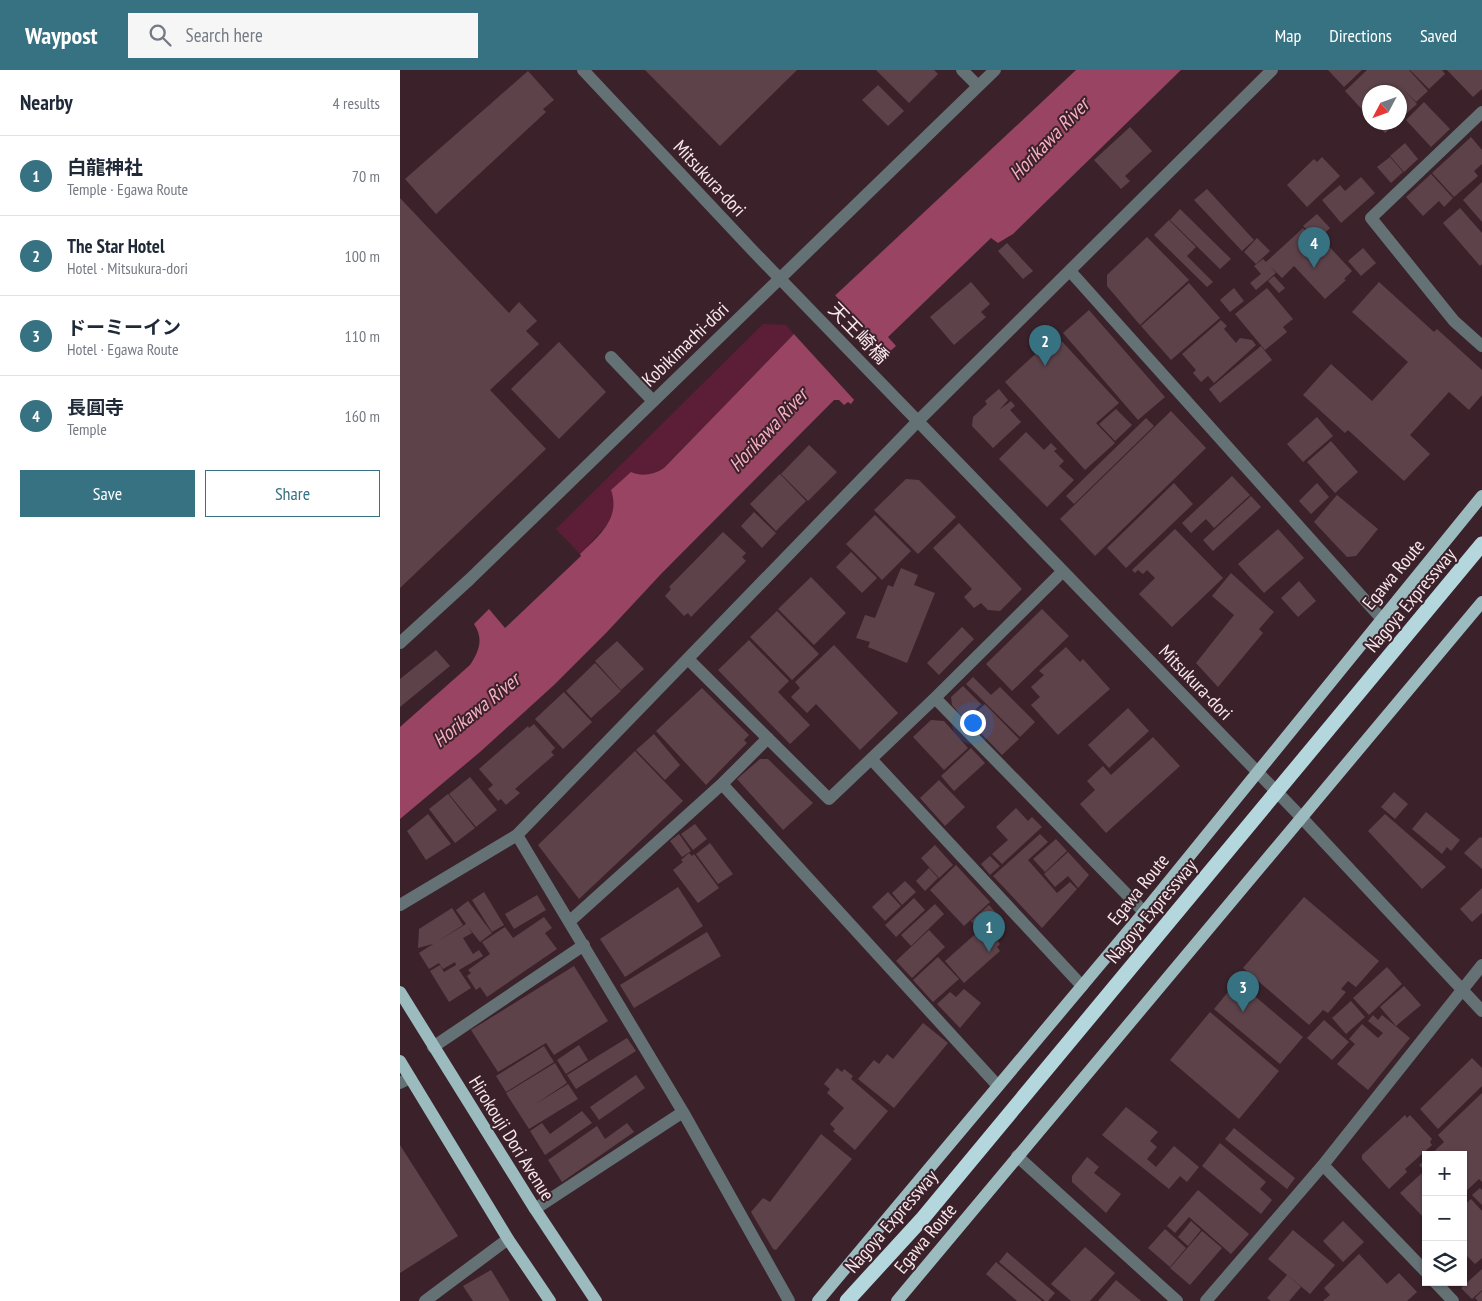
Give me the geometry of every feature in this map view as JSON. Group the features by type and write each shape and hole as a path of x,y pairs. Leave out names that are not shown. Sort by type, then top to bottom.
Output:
{"highway":[{"name":"Nagoya Expressway","path":"847,1301 923,1218 1482,544"}],"main road":[{"name":"Egawa Route","path":"818,1301 1144,912 1482,496"},
{"name":"Egawa Route","path":"897,1301 1482,602"},
{"name":"Hirokouji Dori Avenue","path":"400,992 535,1209 596,1301"},
{"path":"400,1061 405,1080 550,1301"}],"street":[{"name":"Mitsukura-dori","path":"583,70 812,311"},
{"path":"962,70 978,86"},
{"name":"Kobikimachi-dōri","path":"400,643 470,579 995,70"},
{"path":"400,905 517,835 689,660 918,421 1272,70"},
{"path":"1482,112 1371,218 1454,321 1482,346"},
{"path":"1070,271 1381,618"},
{"name":"天王崎橋","path":"812,311 880,381"},
{"path":"610,357 653,401"},
{"name":"Mitsukura-dori","path":"880,381 1301,817 1482,1010"},
{"path":"689,660 829,799 872,760 1062,571"},
{"path":"935,698 1144,912"},
{"path":"570,921 722,784 768,738"},
{"path":"872,760 1082,986"},
{"path":"722,784 998,1086"},
{"path":"517,835 684,1112 789,1301"},
{"path":"433,1047 584,945"},
{"path":"1206,1301 1323,1165 1461,989 1482,965"},
{"path":"535,1209 684,1112"},
{"path":"1017,1156 1176,1301"},
{"path":"1323,1165 1422,1268"},
{"path":"425,1301 508,1239"},
{"path":"1439,1286 1454,1301"}],"shaded area":[{"path":"763,324 786,325 794,334 664,468 649,475 638,475 615,501 614,513 608,524 580,554 556,529"}],"water":[{"name":"Horikawa River","path":"1076,70 1181,70 1013,234 998,243 991,238 888,337 896,346 888,353 851,404 848,402 844,405 839,400 834,400 554,685 480,752 400,819 400,727 470,665 476,655 480,640 474,624 489,609 505,628 581,556 580,554 601,533 611,518 613,500 611,490 631,472 648,474 664,468 794,334"}],"pier":[{"path":"834,294 889,356 856,402 792,332"}],"building":[{"path":"645,70 797,70 720,146"},
{"path":"876,70 934,70 938,74 909,103"},
{"path":"1328,70 1362,70 1344,87"},
{"path":"1367,70 1409,70 1428,91 1416,102 1407,93 1407,85 1362,85 1362,109 1345,91"},
{"path":"1410,70 1442,70 1445,74 1429,89"},
{"path":"1447,70 1482,70 1482,89 1473,97"},
{"path":"528,71 554,100 543,109 546,112 436,214 405,179"},
{"path":"878,85 904,111 888,126 862,100"},
{"path":"1407,93 1417,104 1407,113"},
{"path":"1424,102 1450,129 1431,147 1407,119"},
{"path":"1130,127 1152,151 1125,176 1130,181 1121,189 1094,160"},
{"path":"1471,137 1482,150 1482,164 1474,171 1478,176 1454,197 1432,173"},
{"path":"1405,143 1418,159 1404,172 1390,156"},
{"path":"1322,157 1340,176 1307,207 1287,185 1314,159 1317,162"},
{"path":"1390,157 1403,172 1391,183 1377,167"},
{"path":"1431,174 1453,198 1444,207 1439,201 1423,216 1406,197"},
{"path":"1361,177 1375,193 1341,223 1322,200 1340,185 1345,191"},
{"path":"1482,182 1482,222 1463,200"},
{"path":"1207,189 1254,240 1242,251 1194,200"},
{"path":"400,198 509,313 519,302 537,321 526,331 539,344 490,390 546,449 400,588"},
{"path":"1460,208 1482,233 1482,264 1480,266 1443,223"},
{"path":"1180,209 1231,259 1220,269 1170,220"},
{"path":"1317,214 1330,228 1317,240 1303,226"},
{"path":"1169,220 1196,247 1187,256 1213,282 1207,287 1154,235"},
{"path":"1303,228 1317,244 1315,248 1323,240 1352,271 1344,279 1346,280 1325,299 1294,266 1282,278 1270,266 1276,273 1256,290 1250,283 1261,274 1254,266 1263,259 1266,262"},
{"path":"1147,237 1189,280 1140,325 1107,286 1107,275"},
{"path":"1257,238 1270,251 1256,264 1244,252"},
{"path":"1007,243 1033,271 1023,279 998,251"},
{"path":"1363,248 1376,263 1361,276 1348,261"},
{"path":"1274,276 1285,288 1279,293 1268,281"},
{"path":"971,282 990,304 981,312 986,317 954,345 930,317"},
{"path":"1379,282 1434,332 1437,329 1482,370 1482,395 1469,410 1449,392 1410,435 1430,454 1404,481 1348,430 1345,433 1303,395 1331,364 1372,401 1408,362 1352,312"},
{"path":"1189,283 1220,318 1171,360 1141,326"},
{"path":"1234,288 1244,301 1230,312 1220,300"},
{"path":"1267,288 1293,319 1283,327 1287,332 1265,350 1235,314"},
{"path":"1089,310 1165,397 1138,420 1063,333"},
{"path":"1221,320 1227,326 1224,329 1236,343 1240,338 1252,340 1256,345 1214,383 1208,376 1201,382 1193,373 1196,370 1182,354"},
{"path":"1056,335 1119,403 1096,423 1115,443 1085,470 1005,382"},
{"path":"559,342 606,392 559,439 511,389"},
{"path":"1261,346 1272,360 1220,403 1209,389"},
{"path":"999,389 1008,400 999,410 1011,401 1015,406 1010,410 1021,422 993,448 972,426 973,417 987,404 985,401"},
{"path":"1116,409 1132,425 1115,441 1099,424"},
{"path":"1171,411 1206,448 1095,556 1060,519"},
{"path":"1317,417 1333,436 1303,462 1287,444"},
{"path":"1146,418 1154,426 1074,504 1066,496"},
{"path":"1026,432 1044,450 1051,443 1057,449 1054,451 1064,461 1059,466 1074,480 1047,507 999,459"},
{"path":"1331,441 1358,472 1335,493 1307,462"},
{"path":"809,445 837,472 808,501 781,474"},
{"path":"780,474 806,501 776,531 750,504"},
{"path":"1232,476 1250,495 1214,528 1206,519 1191,533 1182,523"},
{"path":"906,479 919,480 956,517 918,554 874,510"},
{"path":"1174,483 1193,504 1126,568 1107,548"},
{"path":"1317,483 1329,497 1311,514 1299,501"},
{"path":"1337,495 1378,529 1356,556 1347,557 1314,522"},
{"path":"1251,496 1261,507 1213,551 1203,540"},
{"path":"754,512 776,533 762,548 741,526"},
{"path":"875,515 911,551 882,580 846,544"},
{"path":"959,523 1022,589 1000,611 988,610 981,603 974,608 964,597 972,589 933,548"},
{"path":"1175,529 1223,578 1172,627 1139,594 1155,578 1147,570 1143,574 1138,570 1135,573 1132,570"},
{"path":"1278,529 1304,558 1264,593 1238,564"},
{"path":"723,532 746,553 742,557 746,561 691,617 688,613 684,616 665,596 671,589 669,587"},
{"path":"851,552 877,578 862,593 836,567"},
{"path":"901,568 918,575 914,585 935,593 907,663 868,647 870,642 856,638 865,615 875,618 888,585 893,587"},
{"path":"1231,573 1274,612 1259,629 1263,633 1218,687 1196,663 1234,615 1212,596"},
{"path":"811,577 846,613 814,645 778,609"},
{"path":"1299,581 1316,601 1298,617 1281,598"},
{"path":"1042,609 1069,636 1012,691 986,664"},
{"path":"777,611 819,654 792,680 750,637"},
{"path":"962,627 974,639 939,675 927,663"},
{"path":"749,640 789,681 778,692 810,725 790,744 718,670"},
{"path":"617,641 644,669 621,690 595,661"},
{"path":"834,645 898,713 860,750 816,704 807,713 791,697 800,688 795,682"},
{"path":"1066,647 1080,662 1083,659 1110,689 1058,735 1031,705 1040,697 1031,687 1044,675 1039,671"},
{"path":"436,650 450,666 400,707 400,679"},
{"path":"595,663 621,691 591,718 566,691"},
{"path":"973,677 991,695 1000,687 1035,722 1020,737 966,684"},
{"path":"963,686 981,704 965,720 952,705 951,697"},
{"path":"702,688 749,735 744,740 747,743 706,785 656,731"},
{"path":"564,692 592,722 563,749 535,719"},
{"path":"985,704 1019,739 1002,755 968,720"},
{"path":"1128,708 1149,731 1109,768 1088,745"},
{"path":"931,720 944,721 968,748 944,770 913,737"},
{"path":"534,724 555,748 551,752 554,755 515,789 520,793 506,805 501,799 498,801 488,789 493,785 479,769 528,726 529,728"},
{"path":"654,734 680,765 665,780 636,750"},
{"path":"1153,737 1180,766 1106,833 1080,804 1095,790 1087,781 1103,766 1111,775"},
{"path":"971,748 985,763 954,791 941,776"},
{"path":"635,751 683,801 579,899 538,845"},
{"path":"760,759 768,759 813,803 783,830 737,779"},
{"path":"470,777 497,810 476,827 449,794"},
{"path":"939,780 965,807 945,826 920,798"},
{"path":"1394,792 1408,804 1395,819 1381,807"},
{"path":"448,794 475,828 455,843 429,809"},
{"path":"1016,808 1028,821 1032,817 1042,827 1002,864 992,854 1008,840 996,827"},
{"path":"1426,812 1460,840 1451,851 1447,847 1442,854 1412,829"},
{"path":"428,814 451,844 426,860 407,831"},
{"path":"1385,814 1446,867 1422,889 1368,831"},
{"path":"695,824 707,839 693,850 681,834"},
{"path":"679,834 691,851 682,857 670,841"},
{"path":"1040,834 1048,842 1028,860 1057,893 1070,882 1077,889 1042,928 993,876"},
{"path":"1480,837 1482,838 1482,869 1464,853"},
{"path":"1056,839 1067,851 1045,872 1033,859"},
{"path":"710,843 733,874 718,884 696,854"},
{"path":"935,845 953,865 939,878 921,858"},
{"path":"1068,852 1089,875 1078,888 1068,876 1055,887 1044,874"},
{"path":"689,853 692,856 694,854 719,888 698,903 673,870 683,862 681,860"},
{"path":"990,856 1000,866 990,875 981,864"},
{"path":"956,865 990,902 964,926 930,890"},
{"path":"929,868 938,878 925,891 916,881"},
{"path":"905,881 916,892 902,905 892,893"},
{"path":"678,887 703,926 625,977 600,939"},
{"path":"1482,888 1482,913 1472,922 1460,909"},
{"path":"484,892 504,925 492,932 472,900"},
{"path":"888,892 901,906 885,921 872,907"},
{"path":"537,895 546,910 514,929 505,914"},
{"path":"1304,897 1379,961 1356,987 1348,981 1341,989 1346,992 1328,1013 1323,1010 1309,1025 1243,968"},
{"path":"914,898 925,910 896,937 885,925"},
{"path":"468,901 492,933 480,942 468,927 472,933 463,938 473,954 479,950 483,956 459,970 471,988 449,1002 430,971 440,965 444,972 456,965 455,962 443,969 439,963 429,969 419,953 433,944 418,948 419,929 452,908 463,925 437,942 466,924 456,910"},
{"path":"935,904 944,914 911,946 901,935"},
{"path":"989,905 995,912 978,928 971,921"},
{"path":"544,917 552,928 545,933 557,949 487,997 480,987 476,990 467,976 471,973 468,970 490,954 482,942 505,927 513,938"},
{"path":"981,929 984,933 988,930 1000,944 997,947 1000,951 964,983 945,961"},
{"path":"929,930 945,947 912,978 896,961"},
{"path":"707,932 721,956 634,1008 620,985"},
{"path":"938,957 959,979 933,1002 913,980"},
{"path":"574,966 608,1021 554,1055 546,1043 498,1072 471,1030"},
{"path":"1387,967 1402,984 1369,1015 1353,998"},
{"path":"1237,981 1303,1037 1280,1064 1214,1009"},
{"path":"1404,986 1421,1005 1396,1026 1380,1007"},
{"path":"964,989 981,1003 960,1028 937,1004 950,992 956,997"},
{"path":"1351,1001 1365,1017 1346,1034 1332,1018"},
{"path":"1210,1012 1279,1071 1239,1119 1170,1060"},
{"path":"1373,1015 1378,1020 1382,1015 1410,1038 1368,1090 1337,1064 1355,1044 1349,1039 1362,1024 1378,1038 1383,1033 1368,1021"},
{"path":"1324,1020 1349,1042 1332,1060 1307,1038"},
{"path":"923,1023 948,1043 894,1108 858,1079 874,1060 879,1064 887,1054 893,1059"},
{"path":"627,1038 636,1051 576,1089 567,1075"},
{"path":"579,1045 588,1060 566,1074 557,1060"},
{"path":"544,1046 554,1062 506,1092 496,1076"},
{"path":"1472,1058 1482,1068 1482,1086 1438,1129 1420,1109"},
{"path":"555,1063 567,1083 534,1105 568,1084 578,1099 529,1129 506,1093"},
{"path":"837,1068 842,1072 844,1069 853,1076 851,1079 888,1111 855,1150 833,1131 835,1129 830,1124 844,1108 827,1093 830,1089 824,1084"},
{"path":"636,1075 645,1088 599,1120 590,1107"},
{"path":"1482,1093 1482,1182 1479,1179 1467,1190 1467,1151 1434,1151 1444,1142 1438,1135"},
{"path":"1126,1107 1158,1132 1150,1141 1157,1147 1147,1159 1156,1167 1174,1146 1199,1167 1187,1182 1180,1176 1169,1189 1102,1135"},
{"path":"582,1111 592,1123 545,1155 530,1131 542,1123 550,1134"},
{"path":"1405,1115 1407,1118 1410,1115 1432,1139 1430,1142 1432,1145 1425,1151 1422,1151 1422,1154 1405,1169 1407,1172 1389,1189 1362,1159 1362,1155"},
{"path":"627,1123 634,1132 562,1182 548,1160 597,1126 605,1139"},
{"path":"1234,1128 1295,1178 1287,1189 1225,1139"},
{"path":"821,1134 852,1159 776,1250 773,1249 751,1212 763,1198 770,1202"},
{"path":"1220,1143 1266,1182 1260,1189 1272,1200 1261,1214 1202,1166"},
{"path":"400,1145 458,1236 400,1273"},
{"path":"1087,1157 1099,1167 1094,1173 1121,1194 1106,1213 1072,1182 1072,1176"},
{"path":"1422,1173 1422,1216 1400,1193"},
{"path":"1480,1188 1482,1190 1482,1205 1472,1195"},
{"path":"1198,1190 1249,1234 1231,1254 1189,1217 1175,1233 1167,1226"},
{"path":"1471,1199 1482,1211 1482,1258 1475,1264 1467,1256 1467,1202"},
{"path":"1191,1221 1201,1230 1188,1246 1178,1237"},
{"path":"1343,1221 1364,1242 1343,1262 1323,1241"},
{"path":"1165,1229 1186,1248 1170,1267 1148,1248"},
{"path":"1293,1230 1335,1265 1310,1294 1268,1259"},
{"path":"1202,1231 1222,1248 1190,1285 1170,1268"},
{"path":"1085,1247 1115,1273 1090,1301 1071,1301 1051,1284"},
{"path":"1007,1252 1055,1293 1048,1301 1045,1301 999,1262"},
{"path":"1359,1254 1387,1284 1399,1273 1417,1292 1407,1301 1323,1301 1330,1295 1324,1288"},
{"path":"996,1262 1042,1301 1017,1301 986,1274"},
{"path":"1482,1269 1482,1290 1472,1299 1461,1288 1467,1286 1467,1283"},
{"path":"491,1270 510,1301 473,1301 463,1286"},
{"path":"1287,1275 1301,1287 1289,1301 1271,1301 1267,1298"},
{"path":"1116,1280 1141,1301 1098,1301"},
{"path":"1482,1291 1482,1301 1478,1301 1475,1298"}],"place":[{"name":"長圓寺","path":"1314,268"},
{"name":"The Star Hotel","path":"1045,366"},
{"name":"白龍神社","path":"989,952"},
{"name":"ドーミーイン","path":"1243,1012"}]}
